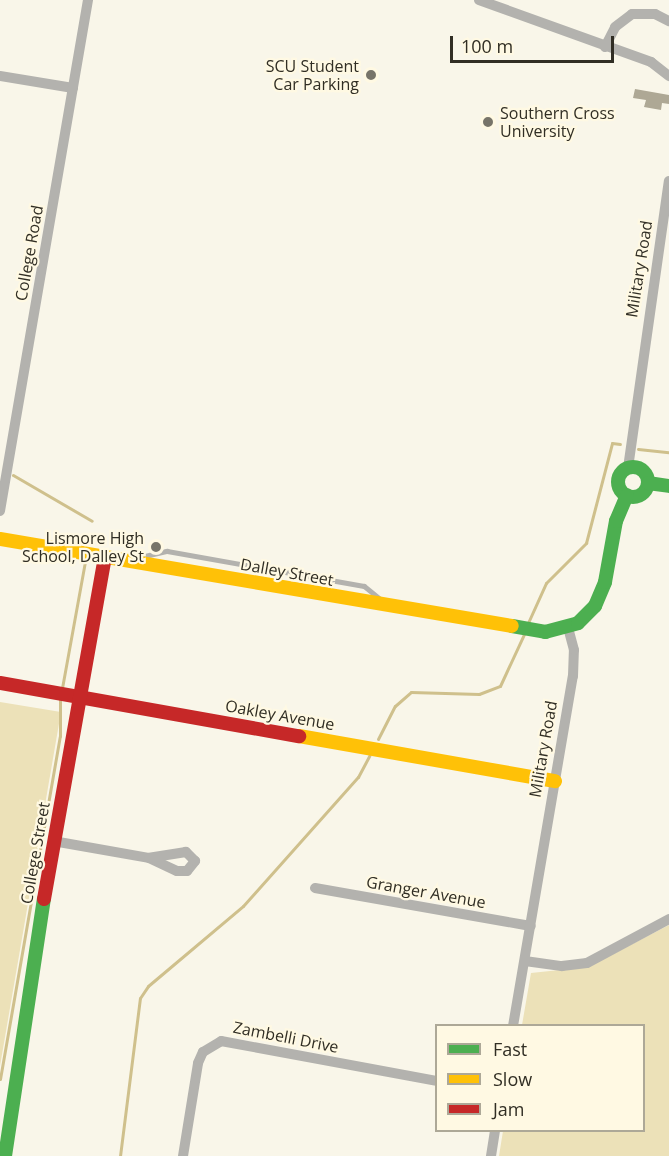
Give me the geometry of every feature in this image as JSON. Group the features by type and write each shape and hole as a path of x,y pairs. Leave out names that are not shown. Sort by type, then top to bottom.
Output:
{"street":[{"name":"College Road","path":"0,511 88,0"},
{"path":"479,0 665,68 669,76"},
{"path":"605,47 615,27 632,14 655,14 669,21"},
{"path":"0,76 73,88"},
{"name":"Military Road","path":"628,468 669,181"},
{"path":"627,495 619,484 620,475 628,468 644,471 648,483"},
{"path":"648,483 669,486"},
{"path":"627,495 641,494 648,483"},
{"path":"568,628 588,615 601,595 616,520 627,495"},
{"name":"Dalley Street","path":"0,539 533,631 568,628"},
{"name":"College Street","path":"5,1155 53,841 80,697 92,556"},
{"name":"Military Road","path":"513,1024 573,676 574,650 568,628"},
{"name":"Oakley Avenue","path":"0,683 555,781"},
{"path":"53,841 149,858"},
{"name":"Granger Avenue","path":"315,888 531,926"},
{"path":"525,961 562,966 587,963 669,919"},
{"name":"Zambelli Drive","path":"183,1156 198,1063 203,1052 221,1041 435,1081"},
{"path":"491,1156 495,1132"}],"shaded area":[{"path":"0,702 61,712 0,1066"},
{"path":"669,925 669,1156 499,1156 503,1132 645,1132 645,1024 522,1024 531,973 588,967"}],"building":[{"path":"635,89 669,95 669,104 662,103 661,110 644,107 646,100 633,98"}],"waterway":[{"path":"527,625 546,583 586,543 612,443 620,444"},
{"path":"638,449 669,452"},
{"path":"13,475 92,521"},
{"path":"62,688 85,562"},
{"path":"378,739 395,706 411,692 479,694 500,686 524,634"},
{"path":"0,1079 60,736 60,697"},
{"path":"120,1156 140,998 148,986 243,906 358,777 369,756"}],"traffic: fast":[{"path":"633,467 639,468 647,476 648,482 647,488 639,496 633,497 627,496 619,488 618,482 619,476 627,468 633,467"},
{"path":"648,483 669,486"},
{"path":"512,626 545,632 578,623 595,606 605,582 616,521 627,495"},
{"path":"5,1156 44,899"}],"traffic: slow":[{"path":"0,539 512,626"},
{"path":"299,736 555,781"}],"traffic: jam":[{"path":"44,899 105,558"},
{"path":"0,683 299,736"}],"place":[{"name":"SCU Student Car Parking","path":"371,75"},
{"name":"Southern Cross University","path":"488,122"},
{"name":"Lismore High School, Dalley St","path":"156,547"}]}
